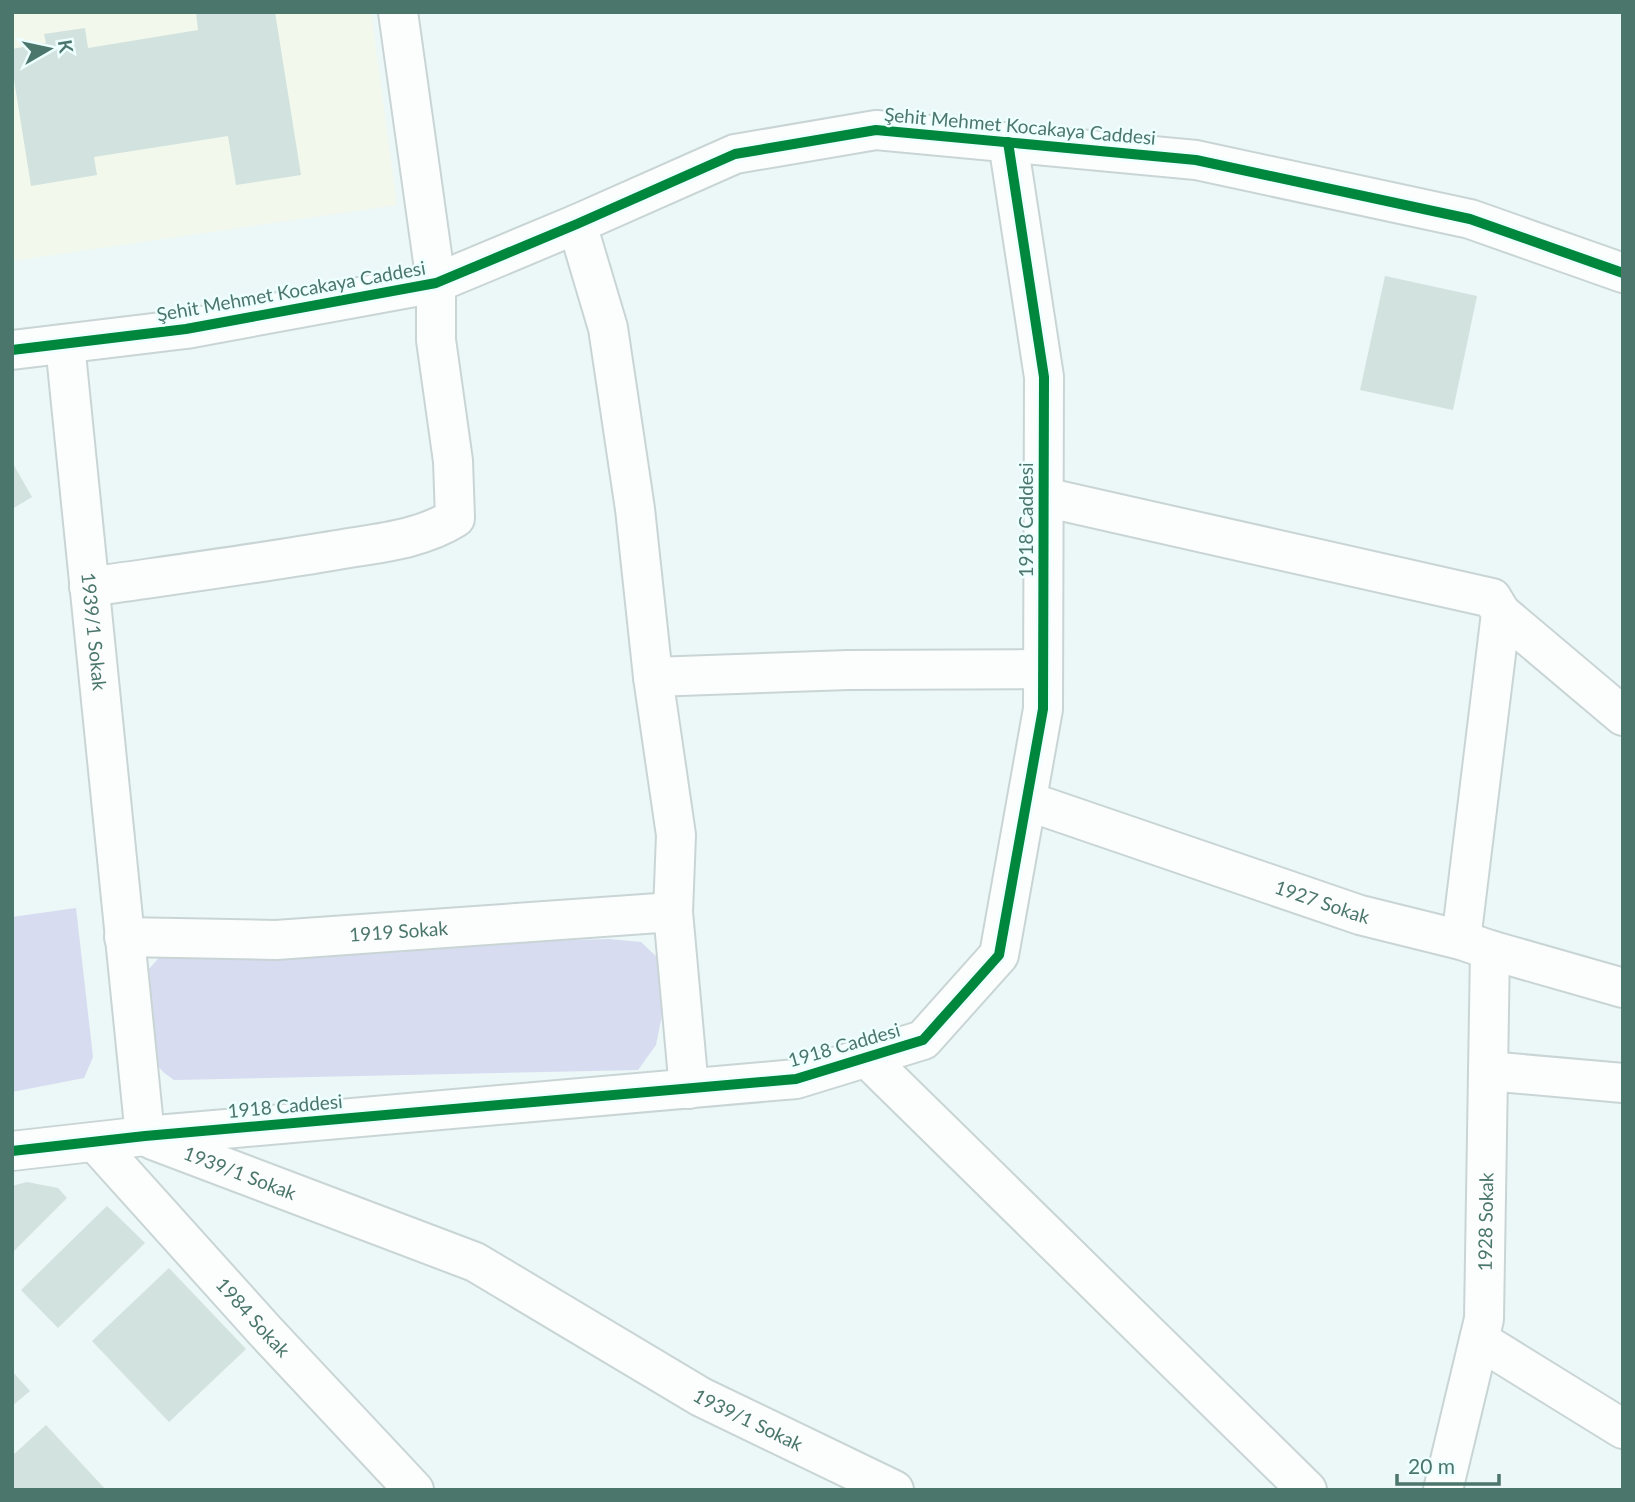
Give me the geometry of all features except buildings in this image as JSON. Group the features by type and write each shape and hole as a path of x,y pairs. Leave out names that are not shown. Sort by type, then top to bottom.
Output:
{"street":[{"path":"89,587 265,562 393,540 436,530 455,518 453,461 436,340 436,283 398,12"},
{"name":"Şehit Mehmet Kocakaya Caddesi","path":"12,350 186,329 436,283 735,154 876,130 1196,160 1470,219 1623,273"},
{"name":"1918 Caddesi","path":"12,1152 145,1136 796,1079 923,1040 999,955 1043,709 1044,377 1008,142"},
{"path":"577,224 608,328 635,509 653,677 676,835 673,912 689,1089"},
{"name":"1939/1 Sokak","path":"65,344 145,1136 475,1262 701,1397 894,1490"},
{"path":"1044,496 1492,598 1501,613 1623,716"},
{"name":"1928 Sokak","path":"1443,1490 1484,1319 1488,1070 1475,945 1501,613"},
{"path":"653,677 848,670 1043,669"},
{"name":"1927 Sokak","path":"1027,801 1360,915 1623,988"},
{"name":"1919 Sokak","path":"124,937 276,940 673,912"},
{"path":"866,1058 1307,1490"},
{"path":"1488,1070 1623,1083"},
{"name":"1984 Sokak","path":"95,1142 266,1332 414,1490"},
{"path":"1479,1340 1623,1429"}],"shaded area":[{"path":"12,12 371,12 397,205 12,261"},
{"path":"76,908 93,1057 84,1078 12,1092 12,917"},
{"path":"609,939 641,942 661,961 666,995 656,1045 638,1070 174,1080 153,1060 148,970 165,951"}],"cycle path":[{"path":"12,350 186,329 436,283 735,154 876,130 1196,160 1470,219 1623,273"},
{"path":"12,1151 145,1136 796,1079 923,1040 999,955 1043,709 1044,377 1008,142"}]}
